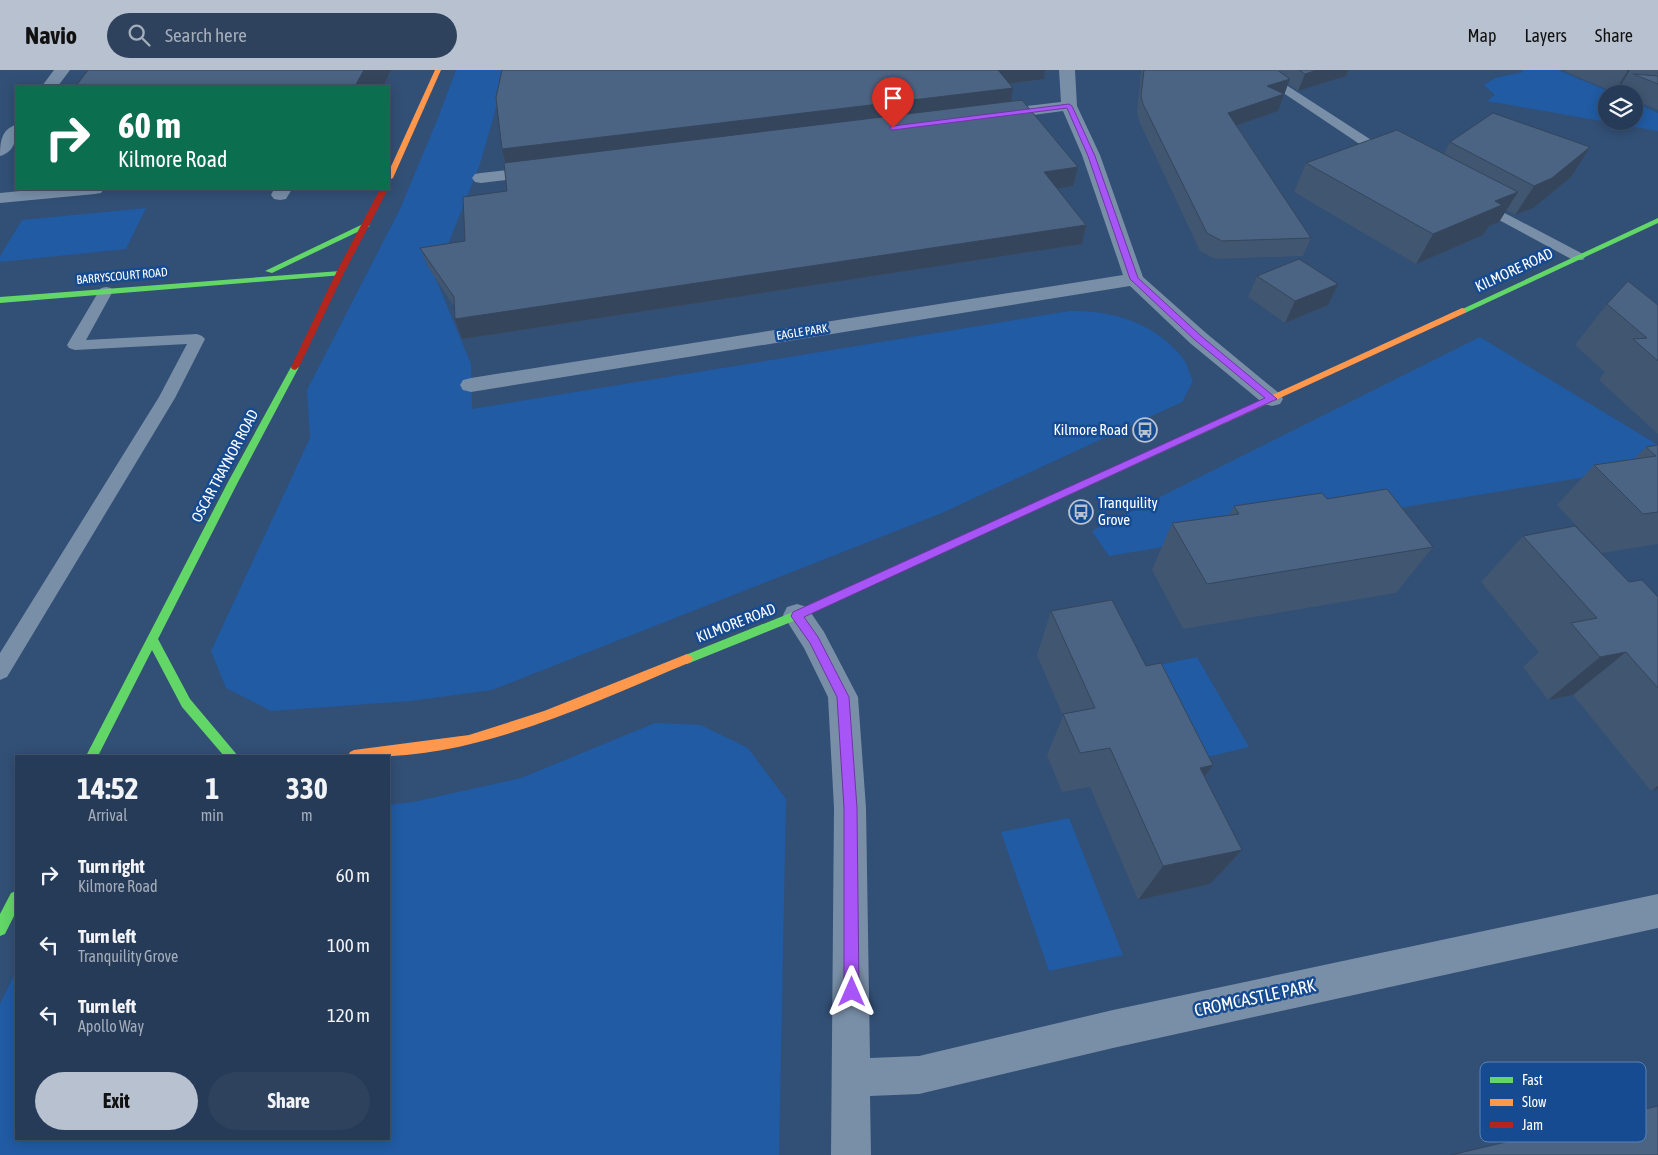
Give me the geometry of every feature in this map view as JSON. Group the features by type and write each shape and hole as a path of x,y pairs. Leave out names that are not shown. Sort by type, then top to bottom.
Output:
{"street":[{"path":"51,85 62,70"},
{"path":"390,176 438,70"},
{"path":"1067,70 1069,106 1091,156 1134,279 1198,338 1272,399"},
{"path":"981,117 1069,106"},
{"path":"0,151 14,121"},
{"path":"481,178 559,169"},
{"path":"0,198 84,190"},
{"name":"OSCAR TRAYNOR ROAD","path":"93,755 307,344 340,272 384,190"},
{"name":"KILMORE ROAD","path":"361,755 469,740 546,716 797,616 1658,220"},
{"name":"BARRYSCOURT ROAD","path":"246,280 305,256 366,226"},
{"name":"BARRYSCOURT ROAD","path":"0,300 340,272"},
{"name":"EAGLE PARK","path":"471,385 1134,279"},
{"path":"797,616 814,640 843,697 850,808 852,1078 850,1155"},
{"path":"152,639 186,704 231,755"},
{"path":"0,929 15,900"},
{"path":"6,918 15,911"},
{"name":"CROMCASTLE PARK","path":"852,1078 920,1075 1113,1029 1658,911"}],"lane":[{"path":"1274,70 1274,82 1362,140 1396,159"},
{"path":"1466,196 1578,257"},
{"path":"0,672 89,528 128,459 167,398 197,339 75,345 106,291"}],"shaded area":[{"path":"456,70 507,70 480,164 435,277 471,364 472,409 1070,311 1086,311 1116,316 1145,327 1158,335 1183,358 1193,381 1182,402 942,513 492,690 411,701 271,711 226,688 211,651 310,438 307,390 400,209"},
{"path":"1523,70 1558,70 1598,87 1598,120 1487,101 1495,95 1484,85 1495,78 1523,72"},
{"path":"1643,106 1658,113 1658,131 1643,128"},
{"path":"146,208 126,249 0,262 0,256 22,220"},
{"path":"1480,337 1658,445 1658,465 1109,556 1092,531"},
{"path":"1197,657 1249,747 1195,760 1145,668"},
{"path":"655,723 701,725 748,748 786,799 779,1155 0,1155 0,1004 15,973 15,1140 390,1140 390,805 413,802 521,778"},
{"path":"1069,818 1123,955 1049,971 1001,832"}],"building":[{"path":"88,70 364,70 356,85 77,85"},
{"path":"502,70 998,70 1013,88 502,149 496,98"},
{"path":"1144,70 1277,70 1290,79 1267,86 1284,94 1228,113 1311,238 1222,241 1207,233 1143,104 1141,96"},
{"path":"1299,70 1317,70 1305,74"},
{"path":"1633,74 1658,76 1658,84"},
{"path":"1022,100 1078,167 1044,172 1086,225 455,319 454,297 420,248 465,241 463,197 507,191 504,163"},
{"path":"1493,113 1590,147 1552,178 1534,186 1450,142"},
{"path":"1397,130 1518,192 1495,201 1502,205 1433,234 1306,163"},
{"path":"1299,259 1338,284 1295,301 1257,276"},
{"path":"1628,281 1658,305 1658,361 1633,339 1647,338 1607,304"},
{"path":"1658,445 1658,512 1643,514 1594,465 1656,456 1646,447"},
{"path":"1387,489 1433,547 1207,584 1172,523 1239,514 1234,506 1322,493 1327,499"},
{"path":"1575,526 1629,582 1642,580 1658,597 1658,688 1626,652 1600,657 1571,623 1597,618 1523,536"},
{"path":"1112,600 1146,666 1161,663 1213,765 1200,768 1242,850 1163,866 1110,748 1080,753 1063,714 1095,708 1051,611"},
{"path":"1658,1106 1658,1155 1451,1155 1506,1142 1646,1142 1646,1109"}],"traffic: fast":[{"path":"1462,311 1658,220"},
{"path":"269,271 366,226"},
{"path":"0,300 340,273"},
{"path":"93,755 233,482 295,367"},
{"path":"687,659 797,615 1227,419"},
{"path":"152,639 186,703 231,755"},
{"path":"0,929 15,900"}],"traffic: slow":[{"path":"390,176 438,70"},
{"path":"1227,419 1462,311"},
{"path":"361,755 469,740 546,716 687,659"}],"traffic: jam":[{"path":"295,367 340,273 383,190"}],"place":[{"name":"Kilmore Road","path":"1145,430"},
{"name":"Tranquility Grove","path":"1081,512"}],"route":[{"path":"852,992 850,808 843,697 814,640 797,616 1272,399 1198,338 1134,279 1091,156 1069,106 893,128"}]}
